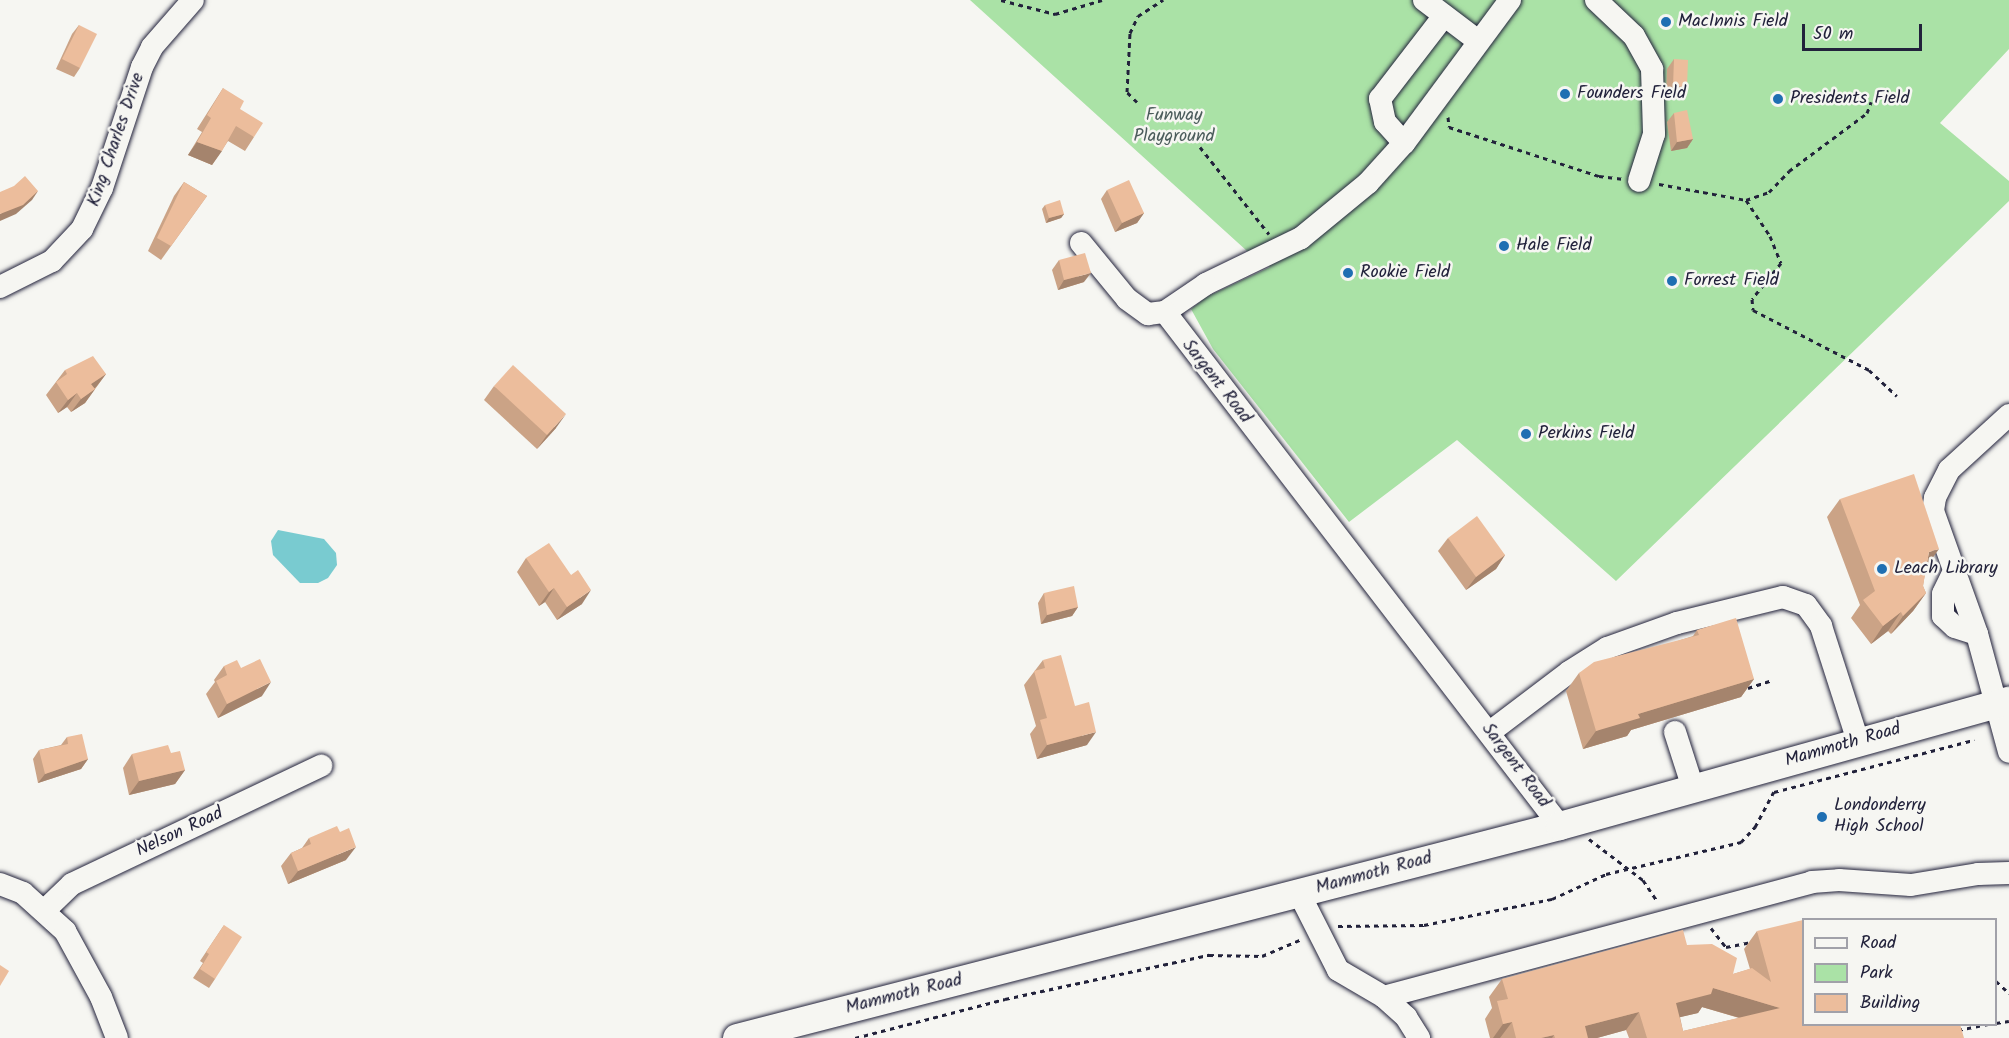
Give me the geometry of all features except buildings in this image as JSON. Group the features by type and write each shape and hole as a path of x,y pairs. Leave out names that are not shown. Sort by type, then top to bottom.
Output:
{"main road":[{"name":"Mammoth Road","path":"737,1038 1560,826 1858,741 2003,703"}],"street":[{"name":"King Charles Drive","path":"0,287 52,261 82,229 99,195 142,67 152,47 193,0"},
{"path":"1424,0 1478,41"},
{"path":"1081,243 1127,299 1148,314 1165,312 1206,284 1281,250 1349,200 1404,143 1510,0"},
{"path":"1596,0 1634,36 1652,69 1654,134 1639,181"},
{"path":"1404,143 1385,122 1380,99 1444,16"},
{"name":"Sargent Road","path":"1165,312 1560,826"},
{"path":"2009,415 1949,470 1935,498 1937,531 2003,703 2009,752"},
{"path":"1490,732 1569,672 1607,648 1677,623 1783,597 1806,605 1821,626 1858,741"},
{"path":"1675,732 1693,788"},
{"name":"Nelson Road","path":"45,910 72,884 321,766"},
{"path":"1384,997 1812,882 1839,880 1911,885 1978,874 2009,873"},
{"path":"0,884 23,893 45,910 64,932 84,965 117,1038"},
{"path":"1299,893 1338,970 1384,997 1406,1017 1419,1038"}],"path":[{"path":"1001,0 1056,14 1102,0"},
{"path":"1137,102 1127,92 1130,33 1138,16 1163,0"},
{"path":"1439,94 1449,127 1599,176 1746,200 1769,192 1789,171 1867,113 1871,102"},
{"path":"1200,147 1281,250"},
{"path":"1746,200 1770,236 1780,263 1752,299 1753,310 1869,370 1897,396"},
{"path":"1748,688 1772,680"},
{"path":"1335,927 1424,925 1552,899 1629,868 1741,842 1755,827 1774,792 1974,740"},
{"path":"1587,836 1593,846 1629,868 1656,899"},
{"path":"1710,926 1726,947 1757,940"},
{"path":"855,1038 1005,999 1209,955 1262,956 1304,938"},
{"path":"1997,983 2009,993"},
{"path":"1949,1031 1978,1026"}],"green space":[{"name":"Funway Playground","path":"970,0 2009,0 2009,49 1940,123 2009,181 2009,201 1616,581 1457,440 1349,522 1213,349 1191,309 1206,297 1270,267 1247,251"}],"water":[{"path":"278,530 324,539 336,553 337,565 328,578 318,583 300,583 273,555 271,541"}],"place":[{"name":"MacInnis Field","path":"1666,22"},
{"name":"Founders Field","path":"1565,94"},
{"name":"Presidents Field","path":"1778,99"},
{"name":"Hale Field","path":"1504,246"},
{"name":"Rookie Field","path":"1348,273"},
{"name":"Forrest Field","path":"1672,281"},
{"name":"Perkins Field","path":"1526,434"},
{"name":"Leach Library","path":"1882,569"},
{"name":"Londonderry High School","path":"1822,817"}]}
